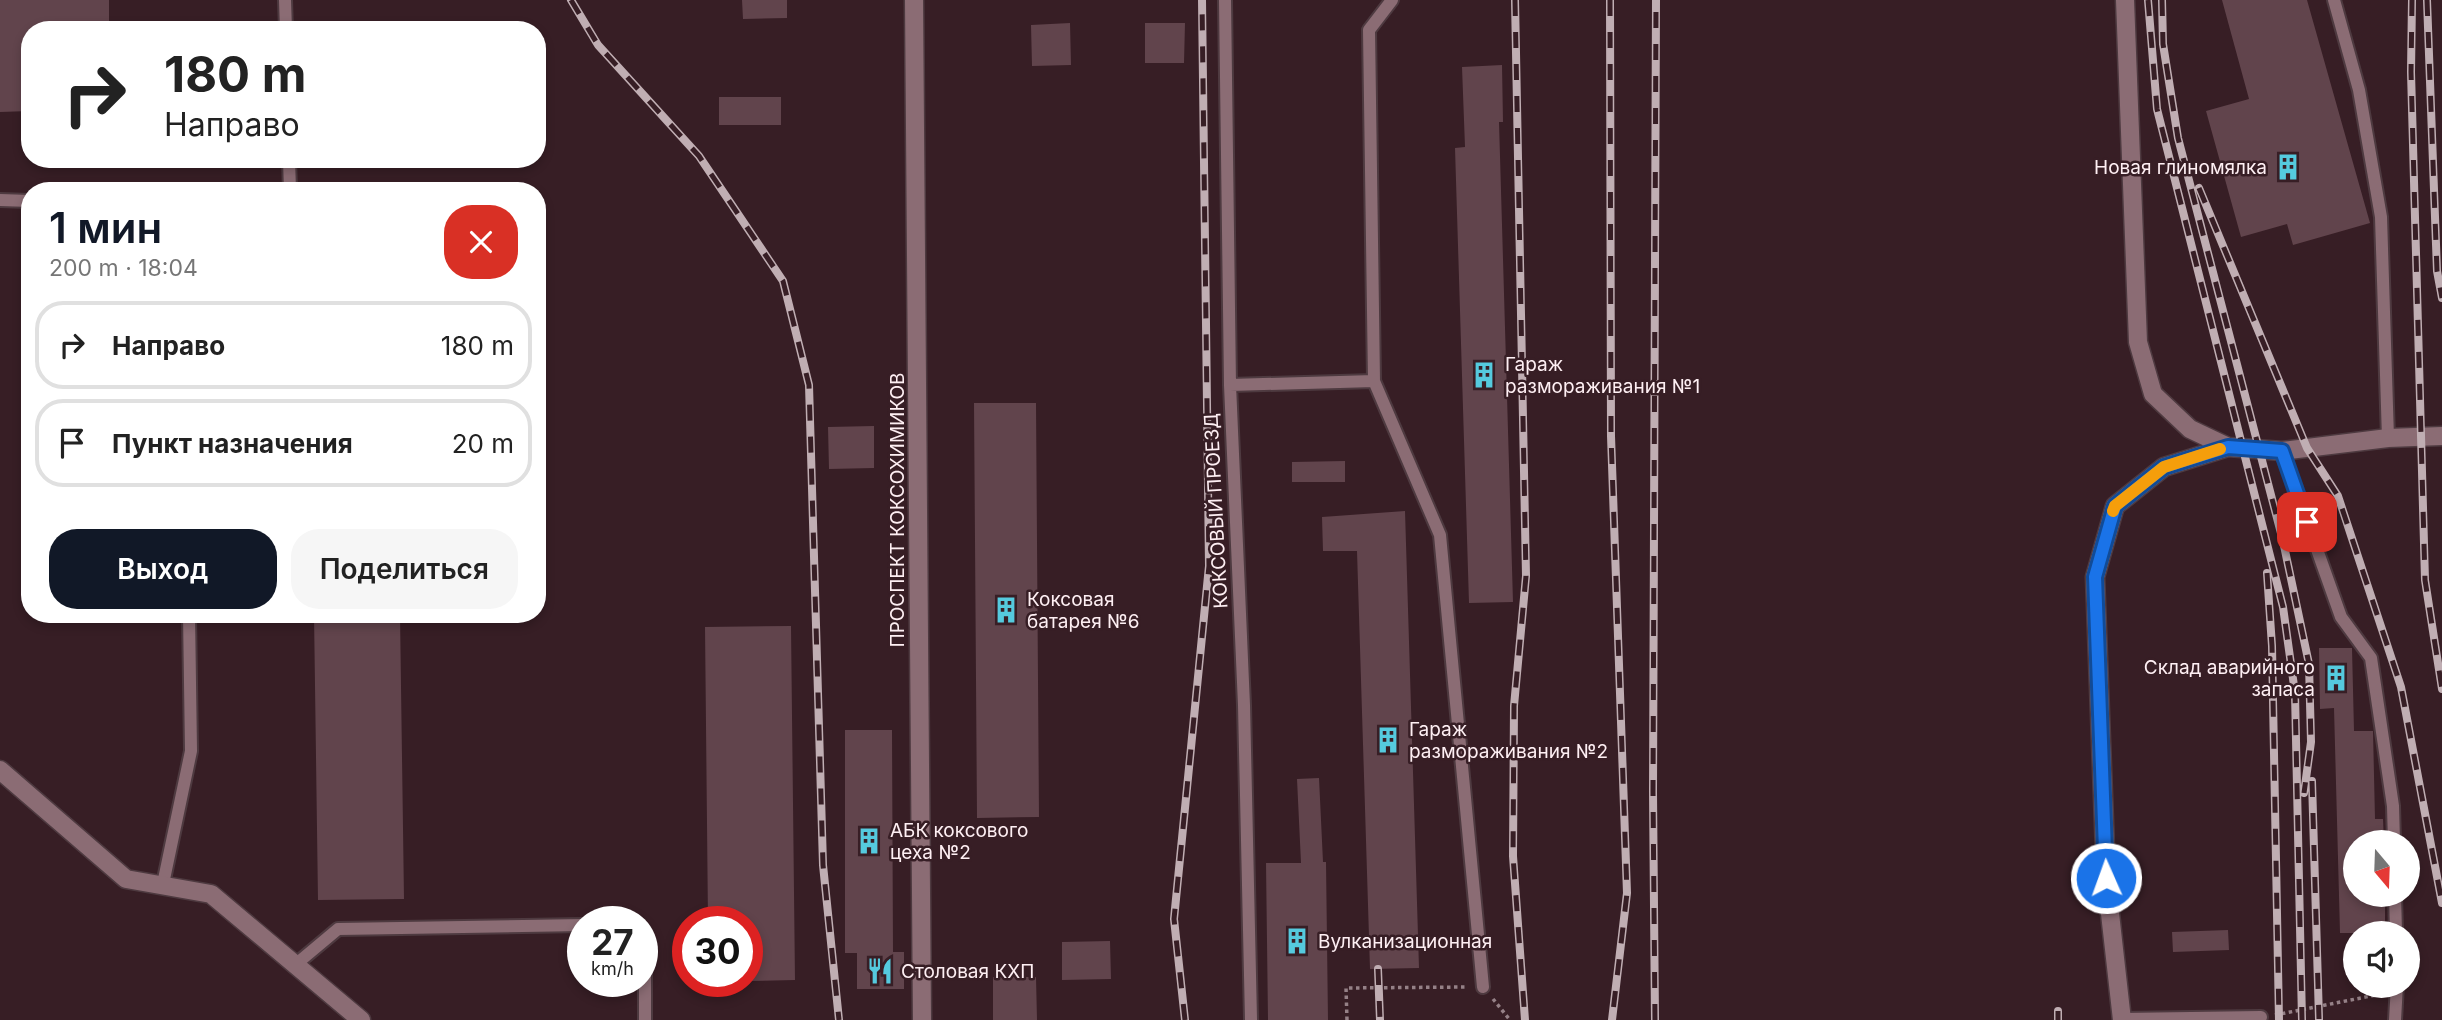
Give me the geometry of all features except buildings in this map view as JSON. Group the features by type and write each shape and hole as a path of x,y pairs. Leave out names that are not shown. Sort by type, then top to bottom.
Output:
{"street":[{"name":"ПРОСПЕКТ КОКСОХИМИКОВ","path":"914,0 922,1020"},
{"path":"2125,0 2138,342 2153,394 2190,429 2228,447 2282,451 2388,438 2442,436"},
{"path":"2122,1020 2106,878 2095,577 2115,506 2164,467 2228,447"},
{"path":"0,770 126,879 211,894 361,1020"}],"lane":[{"path":"285,0 286,21"},
{"name":"КОКСОВЫЙ ПРОЕЗД","path":"1225,0 1230,385 1244,705 1251,1020"},
{"path":"1392,0 1369,30 1374,381 1440,535 1483,987"},
{"path":"2334,0 2359,90 2381,217 2388,438"},
{"path":"0,200 21,201"},
{"path":"1230,385 1374,381"},
{"path":"2282,451 2340,617 2371,658 2393,806 2394,830"},
{"path":"163,884 191,751 189,623"},
{"path":"295,965 338,929 567,925"},
{"path":"645,997 645,1020"},
{"path":"2395,1020 2396,998"},
{"path":"2122,1020 2261,1017"}],"path":[{"path":"1347,1020 1346,988 1483,987 1510,1020"},
{"path":"2261,1017 2350,998"}],"railway":[{"path":"571,0 598,45 699,156 783,281 809,385 823,865 839,1020"},
{"path":"1185,1020 1174,919 1209,566 1202,0"},
{"path":"1515,0 1526,576 1514,706 1513,856 1525,1020"},
{"path":"1610,0 1611,436 1627,893 1612,1020"},
{"path":"1655,1020 1653,792 1656,0"},
{"path":"2148,0 2157,109 2283,607 2295,693 2302,1020"},
{"path":"2162,0 2163,44 2178,138 2283,541 2309,664 2311,742 2304,793"},
{"path":"2412,0 2411,72 2425,580 2442,689"},
{"path":"2427,0 2437,271 2442,298"},
{"path":"2199,188 2307,448 2338,496 2401,687 2442,903"},
{"path":"2267,573 2272,646 2279,1020"},
{"path":"2312,781 2319,1019"},
{"path":"1378,969 1380,1020"},
{"path":"2058,1011 2058,1020"}],"slow traffic":[{"path":"2113,511 2115,506 2164,467 2220,449"}],"place":[{"name":"Новая глиномялка","path":"2288,167"},
{"name":"Гараж размораживания №1","path":"1484,375"},
{"name":"Коксовая батарея №6","path":"1006,610"},
{"name":"Склад аварийного запаса","path":"2336,678"},
{"name":"Гараж размораживания №2","path":"1388,740"},
{"name":"АБК коксового цеха №2","path":"869,841"},
{"name":"Вулканизационная","path":"1297,941"},
{"name":"Столовая КХП","path":"880,971"}],"route":[{"path":"2106,878 2095,577 2115,506 2164,467 2228,447 2282,451 2307,522"}]}
